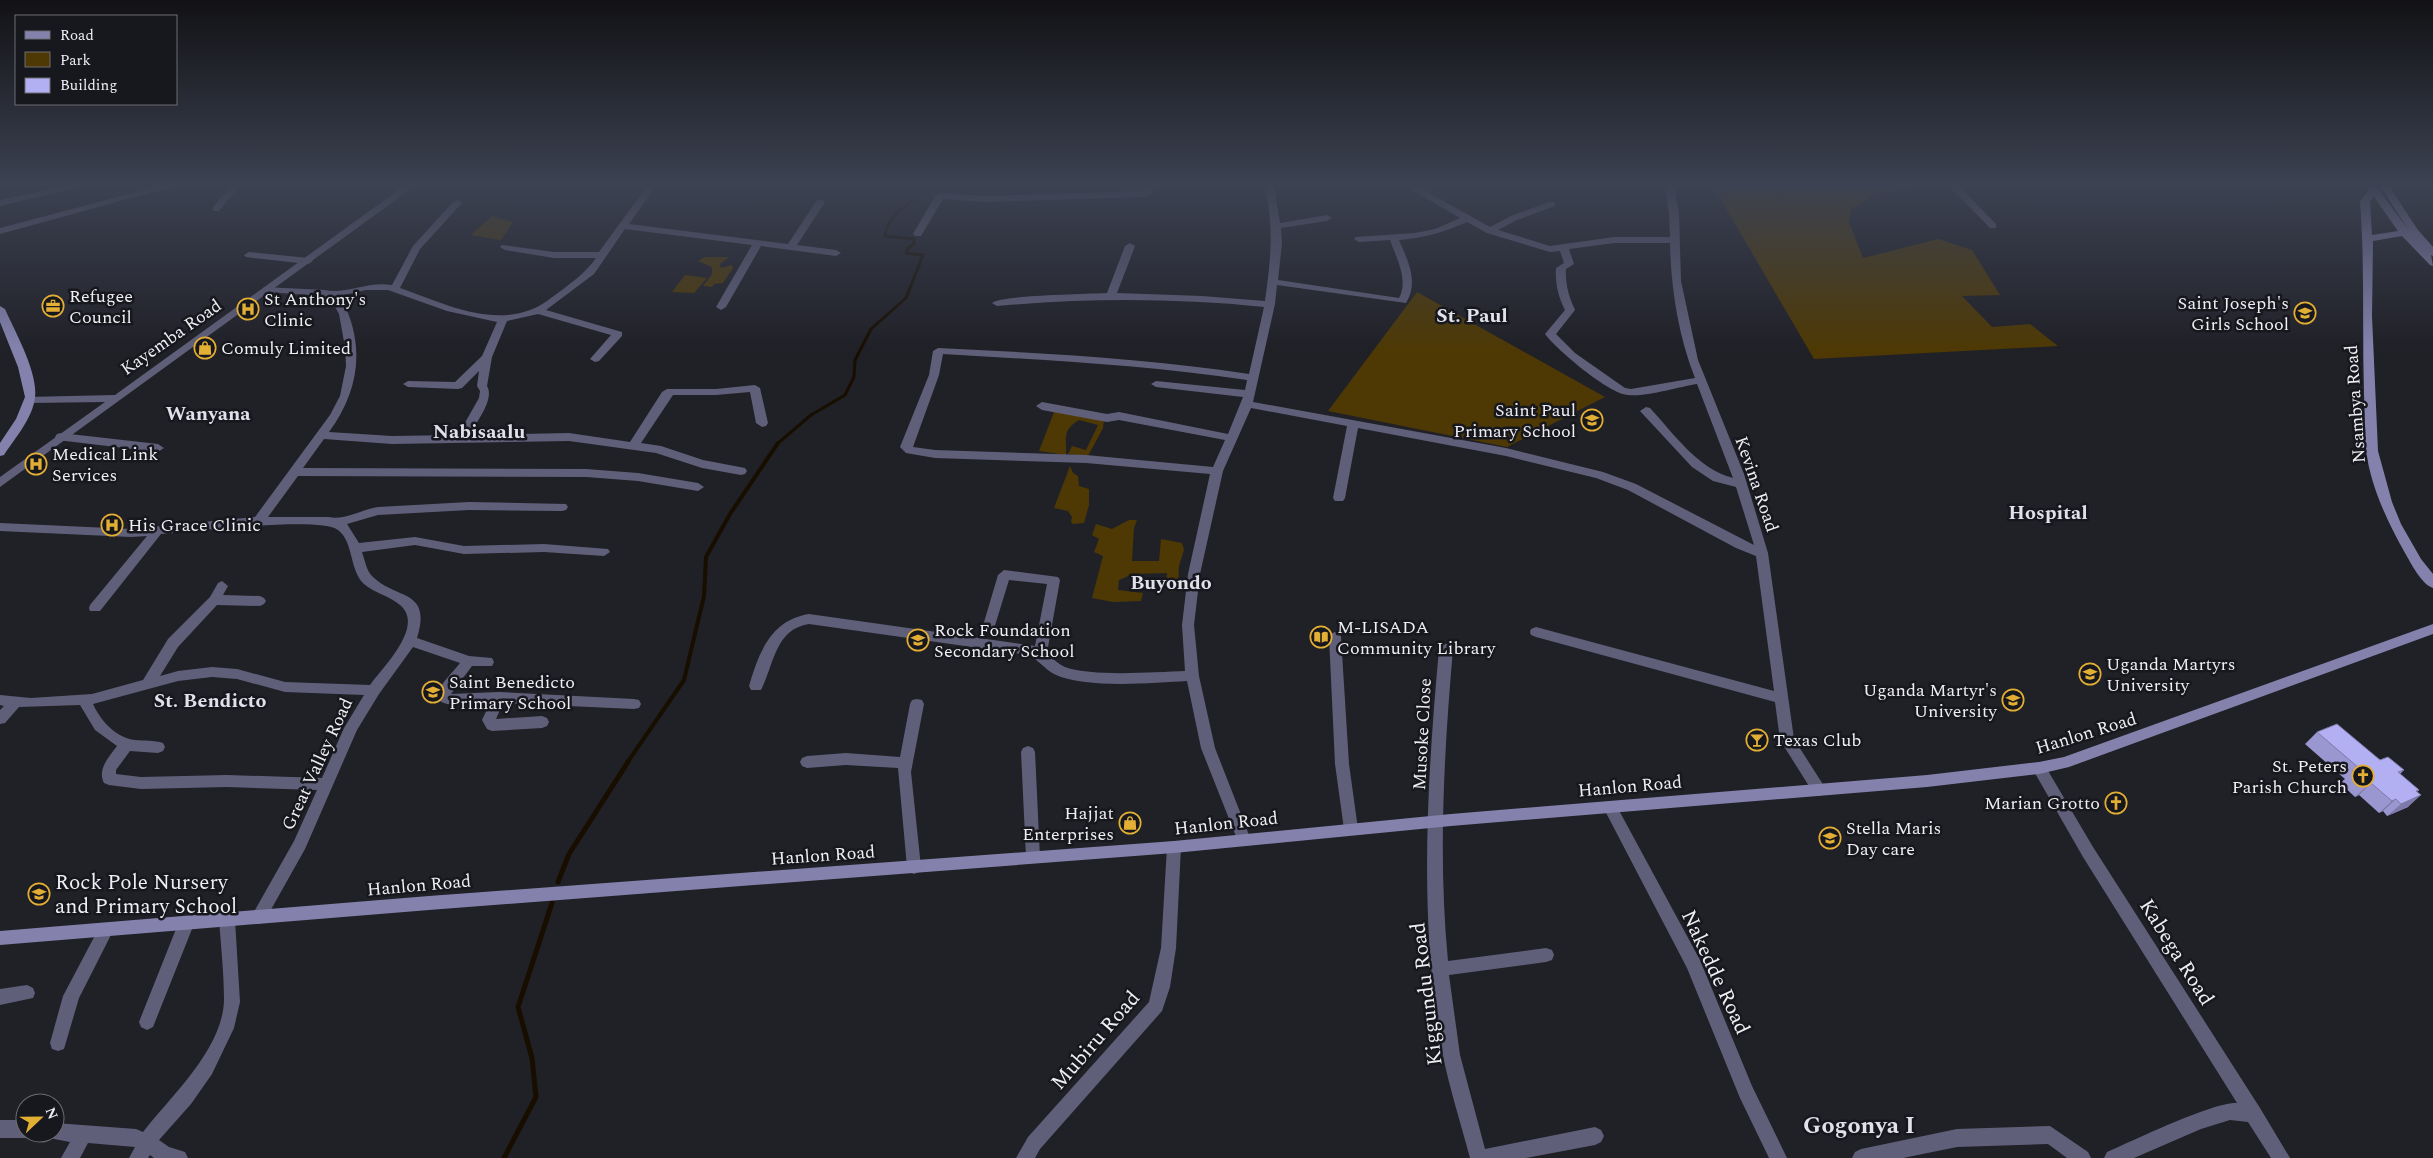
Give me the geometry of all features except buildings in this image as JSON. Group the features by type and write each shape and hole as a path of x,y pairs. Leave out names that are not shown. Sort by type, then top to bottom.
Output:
{"main road":[{"name":"Nsambya Road","path":"2368,240 2367,316 2372,451 2386,502 2395,524 2417,562 2433,583"},
{"path":"2411,240 2433,263"},
{"path":"2422,240 2433,252"},
{"path":"0,309 28,378 30,399 0,452"},
{"name":"Hanlon Road","path":"0,938 1174,847 1436,821 1819,790 2039,768 2082,756 2433,629"}],"street":[{"name":"Kayemba Road","path":"0,483 115,398 337,240"},
{"path":"395,288 416,248 423,240"},
{"path":"268,289 333,295 366,288 395,288 451,309 503,319 537,311 587,275 613,240"},
{"path":"734,240 836,253"},
{"path":"791,247 795,240"},
{"path":"1244,840 1208,748 1192,676 1188,625 1194,574 1217,472 1248,399 1254,378 1274,282 1276,240"},
{"path":"1274,282 1402,301 1405,296 1407,275 1395,240"},
{"path":"1518,240 1542,248 1564,249 1614,240"},
{"name":"Kevina Road","path":"1675,240 1676,281 1693,360 1741,484 1762,553 1787,740 1819,790"},
{"path":"721,307 758,243"},
{"path":"1111,297 1130,246"},
{"path":"505,247 554,255 603,255"},
{"path":"1564,249 1568,264 1561,268 1560,280 1562,295 1570,310 1550,334 1562,348 1622,391 1631,392 1700,380"},
{"path":"249,255 308,261"},
{"path":"259,521 341,407 351,366 344,314 333,295"},
{"path":"997,303 1059,297 1111,297 1232,300 1270,304"},
{"path":"537,311 618,334 595,359"},
{"path":"460,439 484,398 485,391 482,386 487,357 503,319"},
{"path":"1217,472 1086,459 935,454 910,450 906,447 932,382 937,352 940,350 1093,359 1187,368 1254,378"},
{"path":"408,384 458,386 487,357"},
{"path":"1156,384 1248,399 1353,424 1539,459 1613,480 1656,500 1740,546 1762,553"},
{"path":"632,446 666,394 671,391 716,392 755,388 762,423"},
{"path":"30,399 115,398"},
{"path":"1042,406 1107,418 1119,416 1232,438"},
{"path":"1646,411 1696,464 1717,478 1741,484"},
{"path":"1339,498 1353,424"},
{"path":"321,435 373,440 569,437 657,450 702,464 742,471"},
{"path":"61,437 158,448"},
{"path":"294,472 586,473 638,477 698,487"},
{"path":"0,527 131,533 259,521 337,523 365,513 378,511 469,506 562,507"},
{"name":"Great Valley Road","path":"259,917 300,844 351,728 374,690 410,641 416,621 413,609 403,600 369,581 363,573 351,538 337,523"},
{"path":"95,608 158,530"},
{"path":"355,548 415,540 464,550 544,548 604,552"},
{"path":"988,629 1004,575 1054,580 1040,654"},
{"path":"148,684 173,643 214,600 222,586"},
{"path":"214,600 260,602"},
{"path":"756,686 761,669 773,643 791,624 809,619 1032,650 1040,654 1059,670 1082,676 1192,676"},
{"path":"1536,632 1782,699"},
{"path":"1335,637 1342,756 1350,829"},
{"path":"410,641 469,661 486,662"},
{"name":"Musoke Close","path":"1436,821 1446,650"},
{"path":"469,661 444,694 448,700 499,697 634,704"},
{"path":"0,700 15,703 85,700 178,676 212,672 244,676 285,687 374,690"},
{"path":"499,697 489,720 492,726 542,722"},
{"path":"85,700 93,720 113,737 127,744 158,747"},
{"path":"0,720 15,703"},
{"path":"914,867 904,777 917,704"},
{"path":"127,744 109,769 109,779 142,783 227,781 327,784"},
{"path":"1028,752 1033,857"},
{"path":"807,762 846,759 905,763"},
{"name":"Kabega Road","path":"2039,768 2088,852 2281,1158"},
{"name":"Nakedde Road","path":"1610,807 1694,965 1746,1092 1778,1158"},
{"name":"Kiggundu Road","path":"1436,821 1441,969 1449,1042 1480,1158"},
{"name":"Mubiru Road","path":"1024,1158 1034,1143 1156,1006 1164,980 1174,847"},
{"path":"138,1158 147,1142 185,1098 206,1068 226,1028 232,1002 227,920"},
{"path":"147,1022 186,924"},
{"path":"58,1043 71,996 105,931"},
{"path":"1441,969 1546,955"},
{"path":"0,997 27,993"},
{"path":"2113,1158 2200,1121 2230,1111 2254,1114"},
{"path":"0,1128 15,1129"},
{"path":"65,1132 120,1135 147,1142 158,1151 179,1158"},
{"path":"70,1158 84,1133"},
{"path":"1861,1158 1957,1138 2050,1135 2082,1158"},
{"path":"1480,1158 1595,1136"}],"green space":[{"path":"1745,240 1856,240 1863,258 1934,240 1941,240 1972,250 2000,295 1962,296 1992,327 2030,324 2058,346 1814,359"},
{"path":"705,257 729,257 720,264 721,268 732,265 733,268 723,283 714,284 712,287 703,286 712,274 712,267 698,261"},
{"path":"685,275 707,278 694,293 672,292"},
{"path":"1417,292 1605,397 1507,447 1328,411"},
{"path":"1054,412 1104,419 1103,428 1088,456 1068,454 1072,446 1086,450 1098,425 1079,420 1067,432 1066,455 1039,451"},
{"path":"1070,466 1073,473 1078,476 1079,486 1089,489 1089,505 1084,523 1073,524 1071,522 1072,517 1068,511 1054,508"},
{"path":"1129,520 1137,520 1134,528 1132,561 1159,561 1161,539 1182,543 1184,550 1179,566 1178,590 1170,592 1166,582 1167,573 1133,574 1119,580 1118,590 1143,593 1141,601 1113,602 1092,598 1103,556 1094,552 1099,539 1092,535 1096,524 1112,529"}],"waterway":[{"path":"778,443 811,415 845,395 854,377 855,360 871,329 906,298 923,255 906,253 908,248 914,244 914,240"},
{"path":"627,763 684,680 704,596 706,557 730,514 778,443"},
{"path":"558,882 569,854 628,762"},
{"path":"504,1158 536,1097 532,1058 518,1007 552,903"}],"place":[{"name":"Refugee Council","path":"53,306"},
{"name":"St Anthony's Clinic","path":"248,309"},
{"name":"Saint Joseph's Girls School","path":"2305,313"},
{"name":"Comuly Limited","path":"205,348"},
{"name":"Saint Paul Primary School","path":"1592,420"},
{"name":"Medical Link Services","path":"36,464"},
{"name":"His Grace Clinic","path":"112,525"},
{"name":"M-LISADA Community Library","path":"1321,637"},
{"name":"Rock Foundation Secondary School","path":"918,640"},
{"name":"Uganda Martyrs University","path":"2090,674"},
{"name":"Saint Benedicto Primary School","path":"433,692"},
{"name":"Uganda Martyr's University","path":"2013,700"},
{"name":"Texas Club","path":"1757,740"},
{"name":"St. Peters Parish Church","path":"2363,776"},
{"name":"Marian Grotto","path":"2116,803"},
{"name":"Hajjat Enterprises","path":"1130,823"},
{"name":"Stella Maris Day care","path":"1830,838"},
{"name":"Rock Pole Nursery and Primary School","path":"39,894"}],"district":[{"name":"St. Paul","path":"1472,315"},
{"name":"Wanyana","path":"208,413"},
{"name":"Nabisaalu","path":"479,431"},
{"name":"Hospital","path":"2048,512"},
{"name":"Buyondo","path":"1171,582"},
{"name":"St. Bendicto","path":"210,700"},
{"name":"Gogonya I","path":"1859,1125"}]}
